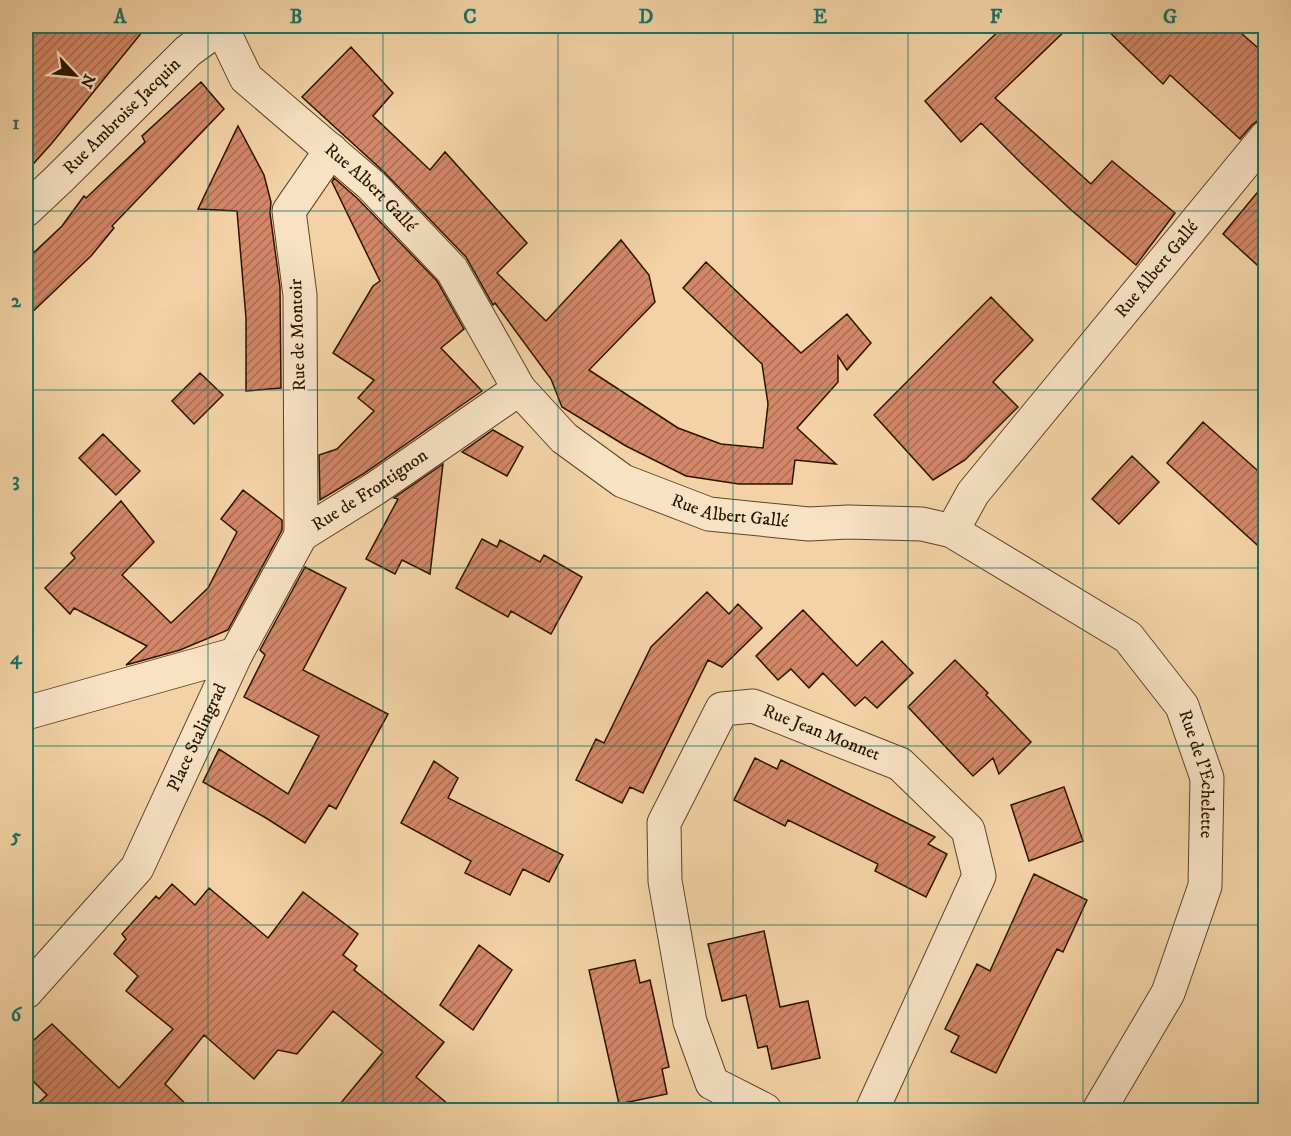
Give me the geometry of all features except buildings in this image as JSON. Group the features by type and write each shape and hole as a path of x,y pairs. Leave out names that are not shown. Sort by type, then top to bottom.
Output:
{"street":[{"name":"Rue Albert Gallé","path":"221,26 246,78 371,185 452,270 519,389 564,438 623,481 709,514 809,524 848,522 922,524 952,531 973,493 1266,137"},
{"name":"Rue Ambroise Jacquin","path":"26,210 188,51 221,26"},
{"name":"Rue de Montoir","path":"301,535 300,295 289,211 331,150"},
{"name":"Rue de Frontignon","path":"236,654 301,535 373,490 519,389"},
{"name":"Rue de l'Echelette","path":"952,531 1128,636 1182,706 1207,778 1205,886 1167,993 1099,1110"},
{"name":"Place Stalingrad","path":"26,713 236,654"},
{"name":"Place Stalingrad","path":"26,992 137,868 236,654"},
{"name":"Rue Jean Monnet","path":"765,1110 712,1083 690,1022 665,881 664,823 722,709 753,706 900,764 968,830 979,876 872,1110"}]}
